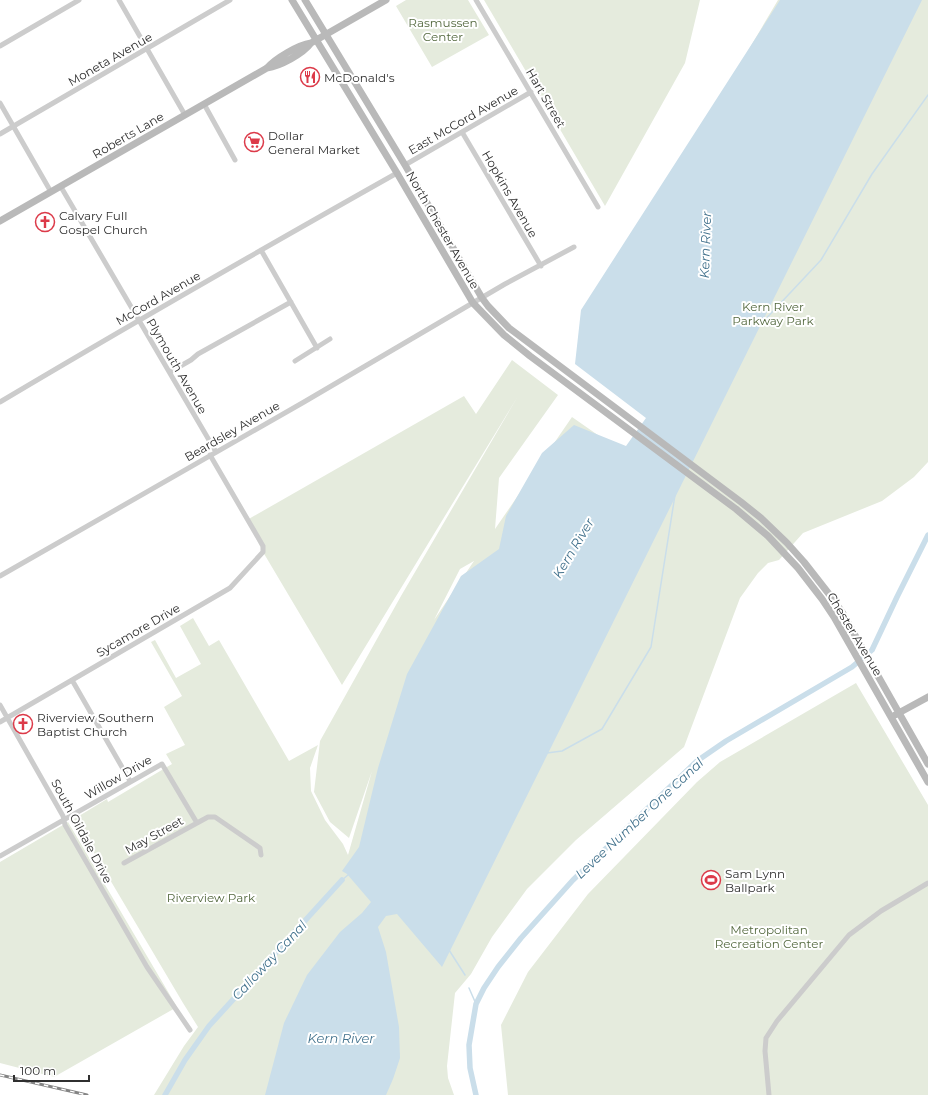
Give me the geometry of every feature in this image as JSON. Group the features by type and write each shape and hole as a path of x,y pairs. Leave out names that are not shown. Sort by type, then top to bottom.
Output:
{"main road":[{"name":"North Chester Avenue","path":"292,0 314,42 397,173 473,303 509,339 625,427"},
{"name":"North Chester Avenue","path":"305,0 488,306 509,328 636,424"},
{"name":"Roberts Lane","path":"0,222 60,186 267,68 273,62 290,52 304,44 314,42 386,0"},
{"path":"387,157 400,166 405,165"},
{"path":"397,173 406,177 418,188"},
{"name":"Chester Avenue","path":"636,424 761,518 804,562 842,612 928,764"},
{"name":"Chester Avenue","path":"625,427 756,525 798,568 834,617 928,782"},
{"path":"891,718 928,696"}],"street":[{"path":"0,46 79,0"},
{"path":"119,0 186,115"},
{"name":"Moneta Avenue","path":"0,134 230,0"},
{"name":"Hart Street","path":"476,0 598,207"},
{"name":"East McCord Avenue","path":"405,165 531,92"},
{"path":"0,103 51,192"},
{"path":"204,104 235,160"},
{"name":"Hopkins Avenue","path":"462,132 541,266"},
{"name":"McCord Avenue","path":"0,402 102,341 140,321 183,294 397,173"},
{"name":"Plymouth Avenue","path":"60,186 216,452"},
{"name":"Beardsley Avenue","path":"0,576 473,303 574,247"},
{"path":"262,250 317,348"},
{"path":"170,372 191,360 198,354 291,302"},
{"path":"295,362 330,340"},
{"name":"Sycamore Drive","path":"0,722 230,588 263,552 263,546 210,455"},
{"path":"72,680 130,781"},
{"name":"South Oildale Drive","path":"0,705 63,816 65,825 147,967 190,1030"},
{"name":"Willow Drive","path":"0,856 162,764"},
{"name":"May Street","path":"124,864 197,823 162,764"},
{"path":"197,823 208,817 215,817 260,848 261,855"},
{"path":"769,1095 765,1051 766,1038 777,1020 849,935 881,911 928,883"}],"green space":[{"name":"Rasmussen Center","path":"406,0 468,0 489,35 432,67 396,6"},
{"path":"484,0 700,0 685,63 605,206"},
{"name":"Kern River Parkway Park","path":"778,0 928,0 928,462 914,477 882,501 803,533 779,560 768,563 758,573 740,598 684,747 576,840 527,889 492,937 471,974 455,993 447,1066 448,1078 454,1095 154,1095 184,1046 198,1027 74,819 107,799 108,802 172,764 166,754 185,745 164,707 182,696 151,642 155,640 176,678 201,664 180,626 193,618 209,646 219,640 289,761 318,745 310,768 311,791 325,820 343,844 348,855 372,771 349,838 330,822 314,792 320,741 401,596 518,396 342,685 263,552 247,520 464,396 476,414 512,360 558,395 499,478 495,529 572,417 625,454 653,414 593,313","holes":["474,561 434,620 460,569"]},
{"name":"Metropolitan Recreation Center","path":"856,683 928,805 928,1095 508,1095 501,1025 528,972 588,894 697,782 720,762"},
{"path":"68,822 177,1007 54,1077 0,1063 0,862"}],"water":[{"name":"Kern River","path":"780,0 922,0 442,967 397,914 386,916 378,927 386,952 399,1027 400,1058 386,1095 265,1095 284,1023 307,975 340,932 362,913 371,902 347,874 342,871 359,847 378,768 407,674 461,576 499,549 506,516 542,453 574,425 626,446 646,418 575,364 581,310"}],"waterway":[{"path":"760,325 821,260 872,174 928,95"},
{"path":"547,753 562,751 602,729 651,647 675,495"},
{"name":"Levee Number One Canal","path":"476,1095 470,1068 469,1045 476,1004 484,988 498,967 521,938 573,880 697,761 726,741 852,667 872,650 928,535"},
{"name":"Calloway Canal","path":"342,880 348,875"},
{"name":"Calloway Canal","path":"165,1095 185,1060 209,1026 342,880"},
{"path":"449,950 465,975"},
{"path":"469,988 476,1004"}],"railway":[{"path":"0,1075 87,1095"}],"place":[{"name":"McDonald's","path":"310,77"},
{"name":"Dollar General Market","path":"254,142"},
{"name":"Calvary Full Gospel Church","path":"45,222"},
{"name":"Riverview Southern Baptist Church","path":"23,724"},
{"name":"Sam Lynn Ballpark","path":"711,880"}],"park label":[{"name":"Riverview Park","path":"211,897"}]}
